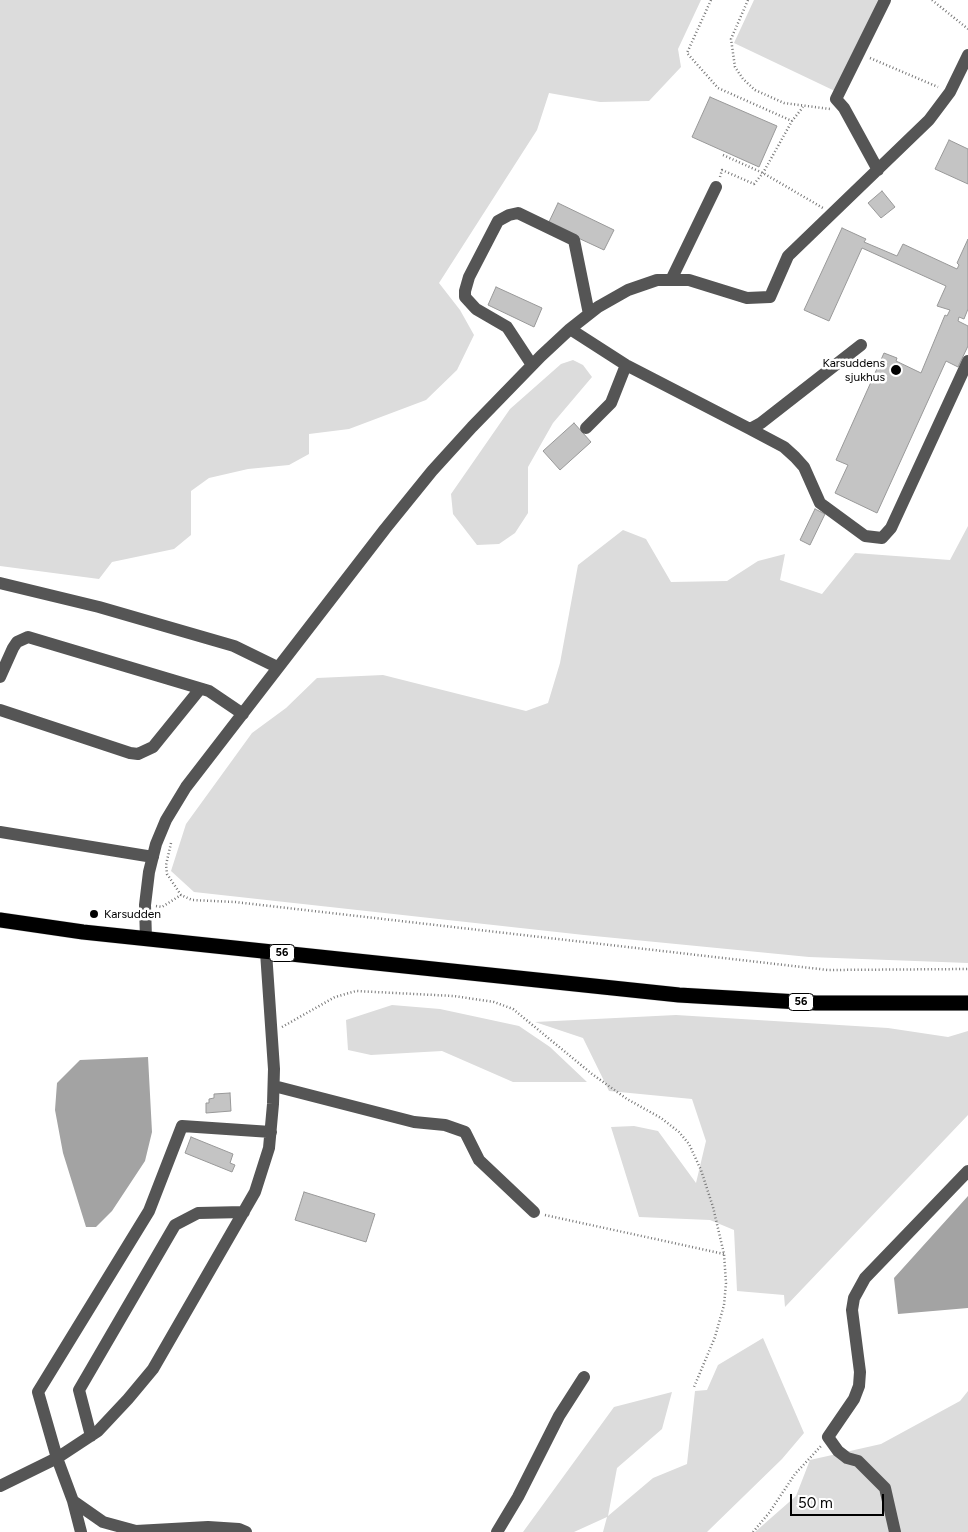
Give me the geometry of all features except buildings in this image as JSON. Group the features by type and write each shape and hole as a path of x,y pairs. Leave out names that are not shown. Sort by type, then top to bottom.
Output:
{"highway":[{"name":"56","path":"0,920 266,952 679,995 816,1003 968,1003"}],"street":[{"path":"878,170 844,108 836,99 885,0"},
{"path":"146,938 145,905 152,857 166,820 186,787 432,471 532,365 570,329 589,314 628,290 657,280 689,280 747,298 770,297 788,256 929,120 950,92 968,55"},
{"path":"671,280 716,187"},
{"path":"532,365 507,327 476,309 465,297 469,277 498,221 518,213 574,240 589,314"},
{"path":"570,329 626,365 784,447 804,467 820,503 865,536 882,538 891,528 968,361"},
{"path":"750,429 761,423 862,345"},
{"path":"586,428 611,402 626,365"},
{"path":"0,583 99,607 234,646 277,668"},
{"path":"0,677 17,642 28,637 209,692 243,714"},
{"path":"0,710 130,754 138,754 153,747 200,689"},
{"path":"0,832 152,857"},
{"path":"0,1486 57,1458 90,1436 128,1399 153,1369 255,1192 269,1148 274,1086 266,952"},
{"path":"274,1086 414,1122 445,1125 465,1132 479,1160 534,1212"},
{"path":"81,1532 38,1392 149,1211 182,1126 271,1132"},
{"path":"896,1532 885,1488 858,1461 847,1458 838,1451 828,1437 854,1399 859,1386 860,1372 852,1310 858,1289 865,1278 968,1171"},
{"path":"90,1436 79,1390 175,1225 198,1213 244,1212"},
{"path":"497,1532 518,1497 559,1416 584,1377"},
{"path":"73,1501 103,1522 136,1531 208,1527 239,1529 246,1532"}],"path":[{"path":"711,0 687,53 718,88 792,121"},
{"path":"748,0 731,39 734,67 743,79 755,90 784,103 803,107 844,108"},
{"path":"932,0 968,29"},
{"path":"859,53 950,92"},
{"path":"716,187 722,170 754,184 763,173 792,121 803,107"},
{"path":"723,155 763,173 832,213"},
{"path":"171,840 166,865 167,874 181,895 192,900 234,902 828,970 968,969"},
{"path":"145,905 162,907 181,895"},
{"path":"270,1035 334,997 356,991 454,996 494,1002 513,1009 592,1074 627,1099 661,1118 679,1132 689,1144 701,1170 724,1254 726,1283 724,1305 715,1336 694,1387"},
{"path":"534,1212 724,1254"},
{"path":"754,1532 795,1474 828,1437"}],"shaded area":[{"path":"0,0 701,0 678,49 681,67 649,101 600,102 549,93 537,130 439,283 460,310 474,335 457,370 426,400 349,429 309,434 309,454 289,465 248,469 209,478 191,491 191,535 174,549 112,562 99,579 0,566"},
{"path":"754,0 880,0 837,92 734,43"},
{"path":"573,360 583,365 592,377 553,423 528,467 528,513 515,533 499,544 477,545 453,514 451,494 510,409 561,364"},
{"path":"968,526 968,963 809,957 584,935 194,892 171,871 186,824 252,733 286,708 317,678 383,675 526,711 548,703 560,663 578,565 623,530 646,539 671,582 727,581 758,561 785,554 780,580 822,594 855,553 950,560"},
{"path":"392,1005 440,1009 519,1026 550,1047 587,1082 513,1082 442,1051 371,1055 348,1050 346,1020"},
{"path":"676,1015 888,1028 948,1037 968,1031 968,1115 785,1307 784,1295 737,1291 734,1230 710,1220 639,1217 611,1127 634,1126 658,1131 696,1183 706,1141 692,1099 609,1091 583,1038 535,1022"},
{"path":"148,1057 152,1132 145,1161 112,1211 96,1227 86,1227 63,1153 55,1110 57,1083 80,1060"},
{"path":"968,1196 968,1308 898,1314 894,1278"},
{"path":"763,1338 804,1433 782,1459 707,1532 603,1532 607,1517 574,1532 523,1532 614,1407 672,1392 662,1429 617,1468 608,1516 653,1478 687,1464 695,1391 707,1390 718,1365"},
{"path":"968,1391 968,1532 755,1532 796,1496 810,1460 881,1444 960,1401"}],"place":[{"name":"Karsuddens sjukhus","path":"896,370"},
{"name":"Karsudden","path":"94,914"}]}
